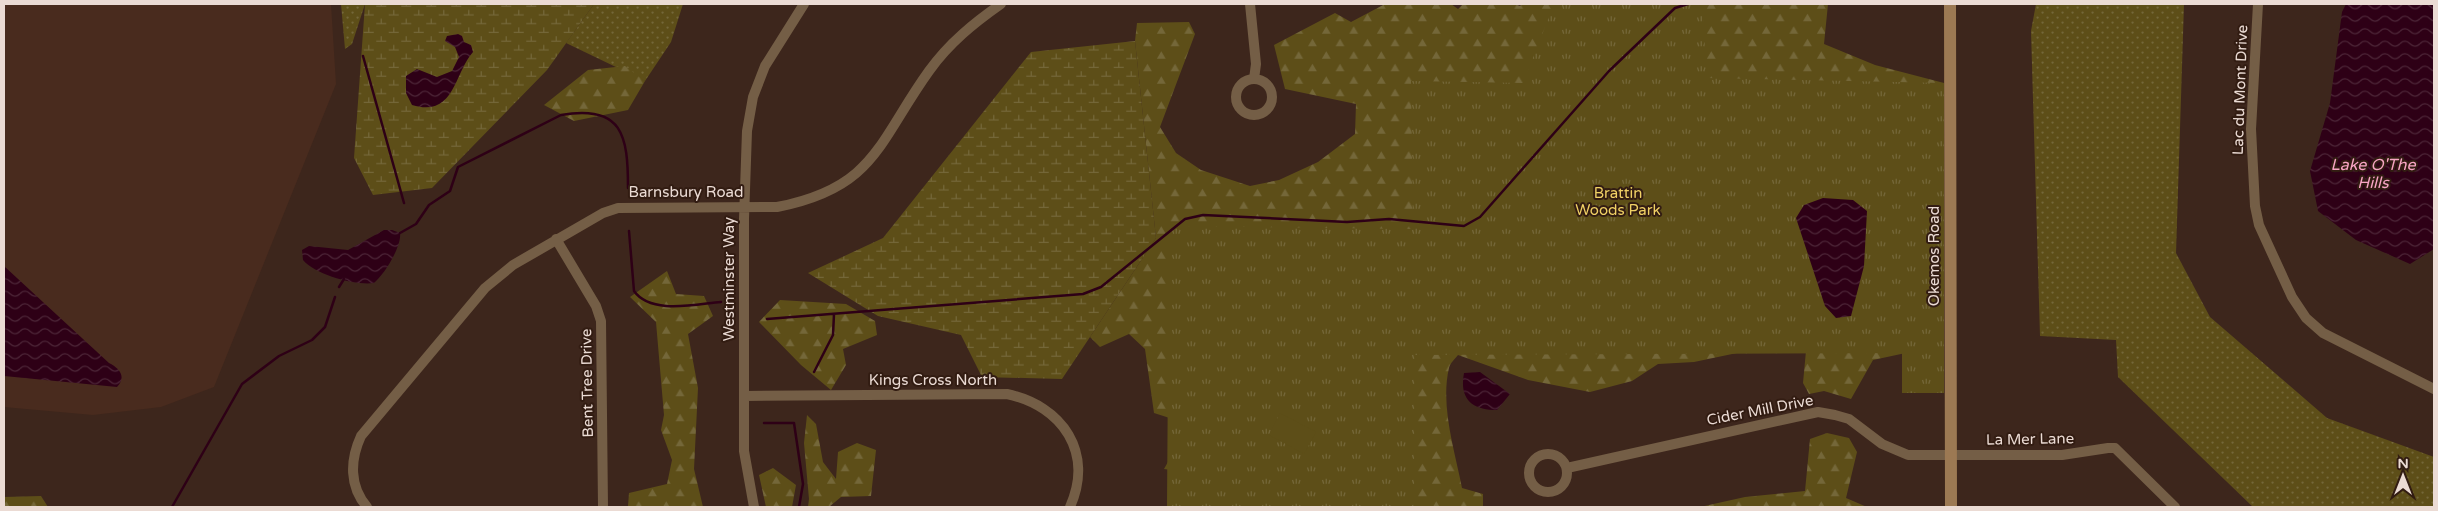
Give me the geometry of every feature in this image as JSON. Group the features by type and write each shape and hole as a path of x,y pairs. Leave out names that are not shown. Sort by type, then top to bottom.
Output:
{"street":[{"name":"Westminster Way","path":"754,507 744,451 745,151 753,97 765,66 804,4"},
{"name":"Barnsbury Road","path":"366,507 356,488 353,467 355,451 366,428 477,295 513,265 603,213 618,208 777,207 801,203 824,194 846,182 878,152 928,72 944,52 962,33 1001,4"},
{"path":"1250,4 1256,64 1254,80"},
{"name":"Okemos Road","path":"1950,4 1951,507"},
{"name":"Lac du Mont Drive","path":"2258,4 2251,129 2255,206 2259,225 2292,297 2306,318 2323,333 2434,389"},
{"name":"Bent Tree Drive","path":"556,239 596,306 601,321 603,507"},
{"name":"Kings Cross North","path":"745,396 1007,394 1023,398 1051,413 1062,424 1074,446 1078,471 1077,484 1070,507"},
{"name":"Cider Mill Drive","path":"1567,468 1818,412 1849,419 1882,444 1901,453 1951,456"},
{"name":"La Mer Lane","path":"1951,456 2062,456 2115,448 2175,507"}],"shaded area":[{"path":"4,4 331,4 336,84 214,387 161,407 93,415 4,407"}],"green space":[{"path":"341,4 365,4 352,44 345,49"},
{"path":"365,4 594,4 547,70 432,188 373,195 354,158"},
{"path":"594,4 683,4 671,42 645,81 566,43"},
{"path":"1385,4 1451,4 1458,9 1463,4 1514,4 1520,6 1522,4 1828,4 1824,44 1875,65 1944,83 1943,345 1873,360 1851,399 1824,391 1809,394 1803,383 1806,351 1756,349 1694,362 1658,364 1632,381 1590,392 1528,380 1458,355 1450,366 1446,398 1447,413 1462,488 1483,494 1483,507 1325,507 1194,473 1164,469 1178,444 1179,421 1154,413 1145,349 1129,334 1100,347 1090,337 1156,238 1135,41 1137,23 1189,22 1195,34 1160,127 1176,153 1201,170 1250,186 1279,180 1318,162 1355,134 1356,104 1285,89 1274,45 1335,13 1351,22"},
{"name":"Brattin Woods Park","path":"1554,4 1702,4 1707,78 1944,83 1944,393 1902,393 1902,353 1415,355 1414,507 1167,507 1169,226 1413,229 1411,81 1523,83"},
{"path":"2036,4 2184,4 2176,253 2210,317 2327,418 2434,457 2434,507 2253,507 2118,377 2116,340 2040,336 2031,31"},
{"path":"1135,41 1156,238 1062,379 982,377 961,335 878,316 808,273 883,238 1031,52"},
{"path":"625,66 645,81 628,110 574,121 544,105 588,70"},
{"path":"667,271 676,294 704,296 713,316 688,334 698,388 694,469 703,507 628,506 629,493 667,484 672,460 661,430 664,415 656,322 630,297"},
{"path":"780,300 846,304 875,321 877,335 843,349 846,365 831,390 801,365 759,322"},
{"path":"1280,413 1316,432 1304,454 1269,435"},
{"path":"807,415 816,424 823,462 836,479 838,452 857,443 876,450 871,496 841,497 829,507 808,507 804,443"},
{"path":"1827,433 1849,438 1857,452 1846,498 1867,507 1700,507 1745,497 1805,491 1810,439"},
{"path":"773,468 796,485 792,507 766,507 759,475"},
{"path":"41,496 48,507 4,507 4,497"}],"water":[{"name":"Lake O'The Hills","path":"2346,4 2434,4 2434,249 2410,264 2356,240 2318,211 2310,171 2330,103 2342,12"},
{"path":"458,34 462,36 464,42 471,45 473,52 452,91 437,105 426,107 412,105 406,93 406,76 417,69 437,77 452,71 459,57 455,47 445,41 447,36"},
{"path":"1823,198 1853,200 1867,211 1864,266 1851,316 1836,318 1825,306 1796,218 1804,205"},
{"path":"384,230 400,233 400,239 392,260 383,274 374,283 357,283 326,275 303,260 302,250 309,246 348,250"},
{"path":"4,266 109,363 119,370 122,376 117,387 4,376"},
{"path":"1480,372 1510,394 1497,410 1474,405 1466,396 1463,382 1464,373"}],"waterway":[{"path":"767,319 1083,294 1101,287 1185,219 1203,215 1347,222 1389,219 1464,226 1480,217 1609,71 1675,8 1688,4"},
{"path":"363,56 404,203"},
{"path":"400,233 416,224 429,205 450,191 458,167 561,115 598,114 618,128 626,153 628,188"},
{"path":"629,231 634,291 642,298 662,306 687,306 721,302"},
{"path":"339,287 344,279"},
{"path":"172,507 242,384 279,356 312,340 325,327 335,297"},
{"path":"814,372 833,335 834,314"},
{"path":"764,423 794,423 803,484 799,507"}]}
